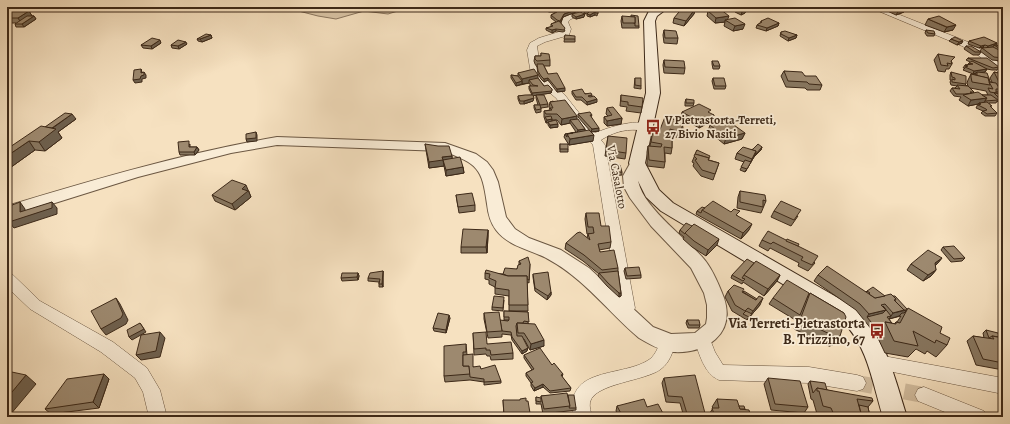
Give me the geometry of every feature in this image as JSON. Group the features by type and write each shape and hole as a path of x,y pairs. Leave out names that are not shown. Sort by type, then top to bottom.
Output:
{"main road":[{"path":"663,7 655,11 650,17 649,25 653,93 637,163 652,193 667,208 828,301 851,316 862,330 878,362 895,417"}],"street":[{"path":"7,13 16,7"},
{"name":"Via Casalotto","path":"584,7 582,12 568,17 564,22 567,29 566,33 542,40 533,45 532,50 536,74 540,80 560,96 599,145 602,154 627,308 624,314"},
{"path":"872,7 965,44 977,50 1003,71"},
{"path":"594,139 603,132 646,126"},
{"path":"7,212 134,173 231,149 277,141 445,147 467,155 480,164 489,175 495,207 502,225 519,241 560,257 594,281 624,314 652,336 668,343 680,344 702,339 713,330 716,322 718,310 714,295 698,264 646,211 631,187 630,175 637,163"},
{"path":"7,278 35,305 107,348 141,373 150,390 158,417"},
{"path":"702,339 708,356 719,372 809,375 857,383"},
{"path":"582,417 581,403 584,394 590,388 605,381 641,372 654,366 663,357 668,343"},
{"path":"878,362 1003,386"},
{"path":"924,395 978,417"}],"shaded area":[{"path":"283,7 401,7 401,10 388,14 364,11 336,19"}],"building":[{"path":"550,7 555,7 555,10 550,10"},
{"path":"562,7 564,10 571,9 566,7 582,8 564,14 560,21 551,15 557,12 556,10 560,10 557,8"},
{"path":"598,7 596,11 598,11 598,14 595,12 590,15 587,14 589,12 584,11 586,8"},
{"path":"683,7 695,9 686,21 674,18"},
{"path":"892,7 907,7 899,10"},
{"path":"739,8 746,10 742,12 736,10"},
{"path":"720,9 729,16 716,18 708,11"},
{"path":"8,10 29,11 18,18 7,18"},
{"path":"580,12 585,14 576,17 572,14"},
{"path":"631,15 638,16 639,26 635,26 635,17 631,17"},
{"path":"27,16 34,16 22,24 15,24"},
{"path":"622,16 635,17 635,23 623,23"},
{"path":"939,16 956,25 947,27 928,19"},
{"path":"735,18 745,24 735,26 725,20"},
{"path":"768,18 779,23 767,28 757,25 762,22 761,21"},
{"path":"559,21 565,28 564,30 552,30 546,28 553,26 551,24"},
{"path":"664,30 676,31 678,38 665,38"},
{"path":"926,30 934,31 935,34 928,33"},
{"path":"785,31 797,35 789,38 781,34 781,32"},
{"path":"206,34 211,35 197,39"},
{"path":"565,35 575,36 575,39 564,39"},
{"path":"955,37 963,41 959,42 951,39"},
{"path":"984,37 997,43 988,46 981,46 969,41"},
{"path":"152,38 160,40 151,46 141,45"},
{"path":"178,40 186,42 178,46 171,45"},
{"path":"994,45 1003,46 1003,58 994,57 982,48 993,47 1002,50"},
{"path":"966,46 971,46 981,52 975,52"},
{"path":"541,53 549,54 550,60 537,61 535,56 541,56"},
{"path":"938,54 955,57 951,61 952,64 947,63 948,66 941,65"},
{"path":"968,58 987,58 999,67 993,68"},
{"path":"664,60 684,61 685,68 665,67"},
{"path":"712,61 718,61 720,66 714,66"},
{"path":"972,61 987,69 974,71 965,67 968,66 965,65 973,64 969,63"},
{"path":"537,64 543,64 548,74 557,73 565,88 557,89 548,78 544,79 538,71"},
{"path":"141,69 141,73 144,72 144,75 141,76 140,79 133,80 134,70"},
{"path":"534,69 538,75 522,79 518,73"},
{"path":"784,71 802,72 805,76 816,76 822,85 809,84 807,82 788,81"},
{"path":"951,72 966,76 966,84 952,82 952,79 955,80 955,78 952,77"},
{"path":"977,72 987,73 990,81 988,78 974,75 977,75"},
{"path":"994,72 1003,74 1003,85 1000,84"},
{"path":"971,74 988,78 990,85 972,82"},
{"path":"511,75 518,76 522,81 516,83"},
{"path":"538,78 544,86 548,85 552,91 532,93 529,86 538,86 533,85 529,80"},
{"path":"635,78 641,78 641,86 635,85"},
{"path":"713,78 724,78 726,86 715,86"},
{"path":"989,82 996,83 1000,89 996,89 996,93 990,92 988,88 993,89"},
{"path":"957,85 968,86 974,92 956,94 952,88 960,89"},
{"path":"582,89 585,94 591,93 592,95 588,96 594,96 597,99 587,102 582,97 576,97 572,91"},
{"path":"978,92 987,98 971,100 963,95"},
{"path":"994,93 1003,94 1003,99 1000,99"},
{"path":"533,95 534,98 520,101 518,96"},
{"path":"536,95 544,95 548,104 540,105"},
{"path":"621,95 643,98 642,107 628,105 628,102 621,101"},
{"path":"982,95 991,95 998,100 985,101 987,98"},
{"path":"686,99 694,100 694,103 686,103"},
{"path":"565,100 577,116 562,119 557,114 546,114 544,111 552,110 550,108 553,108 550,102"},
{"path":"987,102 997,113 987,114 983,111 987,110 986,109 978,105 981,104 979,103"},
{"path":"699,104 711,110 708,112 714,115 700,122 682,112"},
{"path":"534,105 540,105 541,109 536,110"},
{"path":"613,107 622,118 607,121 604,117 612,115 607,108"},
{"path":"590,112 592,115 590,115 599,128 592,129 578,114"},
{"path":"65,113 72,114 52,128 45,127"},
{"path":"551,116 552,119 547,120 545,117"},
{"path":"665,117 684,122 680,132 670,129 670,135 672,135 672,148 664,147 665,162 649,160 648,146 661,147 662,144 651,142 653,131 659,132"},
{"path":"674,117 682,119 682,121 667,118"},
{"path":"578,119 585,129 578,130 570,120"},
{"path":"556,120 558,124 550,125 548,122"},
{"path":"727,120 745,133 726,138 710,125"},
{"path":"41,126 56,129 39,142 29,141 7,156 7,149"},
{"path":"589,130 594,135 570,139 567,134"},
{"path":"256,132 256,138 246,139 246,134"},
{"path":"608,136 627,138 626,153 606,150"},
{"path":"189,141 189,147 197,147 194,152 179,152 178,142"},
{"path":"425,144 449,146 452,156 442,157 443,160 429,162"},
{"path":"560,144 568,144 568,149 560,149"},
{"path":"758,144 762,147 756,154 756,151 752,150"},
{"path":"743,147 756,151 752,159 737,153"},
{"path":"697,150 710,156 709,158 695,154"},
{"path":"695,154 719,163 715,174 702,170 695,160 697,159 694,156"},
{"path":"460,157 463,167 446,170 443,160"},
{"path":"745,160 751,162 747,169 741,167"},
{"path":"620,165 622,172 614,173 611,166"},
{"path":"232,180 246,185 242,189 248,191 232,204 212,195"},
{"path":"740,191 765,195 766,201 763,200 763,207 740,202"},
{"path":"472,193 475,205 458,207 456,195"},
{"path":"713,201 731,212 734,209 740,211 736,215 752,224 743,233 702,210"},
{"path":"781,201 801,210 794,220 774,211"},
{"path":"20,202 20,212 52,202 52,208 9,222 9,211 7,212 7,207"},
{"path":"702,207 705,208 701,213 697,211"},
{"path":"586,213 599,213 601,226 609,226 611,242 598,244 600,252 614,250 618,268 602,270 584,255 566,243 580,232 590,240 588,234 594,233 593,227 588,227"},
{"path":"686,223 692,226 685,234 680,230"},
{"path":"694,224 719,239 708,250 685,233"},
{"path":"463,229 488,230 486,247 461,247"},
{"path":"768,231 818,256 812,265 801,260 803,257 773,242 771,244 762,240"},
{"path":"787,239 799,244 798,246 786,241"},
{"path":"954,246 965,258 954,259 943,247"},
{"path":"928,250 942,258 935,263 936,270 928,275 911,264"},
{"path":"528,257 530,264 529,280 527,279 527,276 508,276 503,274 505,268 517,269 518,265 521,264 519,261"},
{"path":"747,259 754,263 742,278 745,279 743,281 732,275"},
{"path":"756,261 780,275 768,289 744,275"},
{"path":"827,266 875,298 891,294 896,299 894,300 904,310 893,313 885,304 881,305 886,310 869,314 860,304 818,275"},
{"path":"639,267 641,275 627,276 625,268"},
{"path":"486,270 508,276 527,276 528,305 509,305 509,290 495,288 496,281 489,278 490,274 485,273"},
{"path":"383,271 382,284 379,284 380,279 368,278 370,273"},
{"path":"618,271 621,293 619,293 608,283 599,273"},
{"path":"548,272 551,292 548,296 535,288 533,274"},
{"path":"342,273 358,273 357,277 341,278"},
{"path":"787,280 809,293 800,315 773,298"},
{"path":"734,285 744,289 742,292 756,300 759,296 763,298 753,311 748,308 745,311 735,305 728,291"},
{"path":"873,287 885,296 875,298 869,294 870,293 867,291"},
{"path":"744,291 757,299 756,300 743,292"},
{"path":"810,293 844,313 846,317 840,336 836,337 800,320"},
{"path":"494,296 504,297 503,308 492,307"},
{"path":"893,296 895,296 907,310 904,310 895,301 896,299"},
{"path":"116,298 123,314 121,318 101,329 91,311"},
{"path":"883,306 891,316 887,317 892,323 885,322 882,325 875,327 867,317 883,313 886,310"},
{"path":"908,308 942,327 940,333 950,338 947,345 936,340 935,343 913,331 918,346 894,341 885,322 896,324 896,322 900,323"},
{"path":"504,311 528,312 529,322 524,321 523,323 517,323 516,326 517,336 522,336 528,348 522,351 512,337 511,332 502,331 500,320 509,320 509,317 504,317"},
{"path":"746,311 752,314 749,317 743,314"},
{"path":"499,312 502,331 487,332 484,313"},
{"path":"438,313 449,315 446,330 433,328"},
{"path":"687,320 699,320 700,325 689,325"},
{"path":"140,323 144,329 129,337 127,330"},
{"path":"517,323 535,324 544,340 531,344 524,333 518,333"},
{"path":"986,330 998,333 1000,337 992,336 989,338"},
{"path":"160,332 156,351 136,355 141,335"},
{"path":"486,332 487,344 511,342 513,353 491,355 490,350 486,350 486,348 474,349 473,333"},
{"path":"973,336 994,339 992,336 1003,338 1003,363 983,359"},
{"path":"466,344 466,352 463,352 463,366 469,366 470,374 444,376 444,346"},
{"path":"540,348 552,365 554,363 563,374 561,375 571,388 550,391 543,384 535,388 531,383 533,382 526,373 534,369 524,355"},
{"path":"473,354 473,367 480,366 481,369 495,365 501,381 484,382 484,379 470,377 469,366 463,366 463,355"},
{"path":"7,371 26,375 7,398"},
{"path":"104,374 93,402 45,409 67,379"},
{"path":"695,375 706,417 688,417 682,397 668,396 664,378"},
{"path":"768,378 800,381 808,407 775,404"},
{"path":"810,381 825,383 827,390 817,388 813,393"},
{"path":"817,388 872,398 873,401 857,399 862,417 835,417 831,408 823,406"},
{"path":"567,393 570,406 544,409 541,396"},
{"path":"568,395 574,395 576,408 569,408"},
{"path":"536,397 541,398 541,402 536,401"},
{"path":"526,398 530,413 504,415 503,400 520,400"},
{"path":"644,399 647,407 658,404 665,417 623,417 617,406"},
{"path":"717,399 737,400 740,409 749,410 751,417 715,417 712,408 719,408"},
{"path":"859,405 868,407 870,417 862,417"},
{"path":"739,406 744,406 745,409 740,409"}],"tunnel":[{"path":"857,383 924,395"}],"place":[{"name":"V Pietrastorta-Terreti, 27 Bivio Nasiti","path":"653,127"},
{"name":"Via Terreti-Pietrastorta B. Trizzino, 67","path":"877,331"}]}
